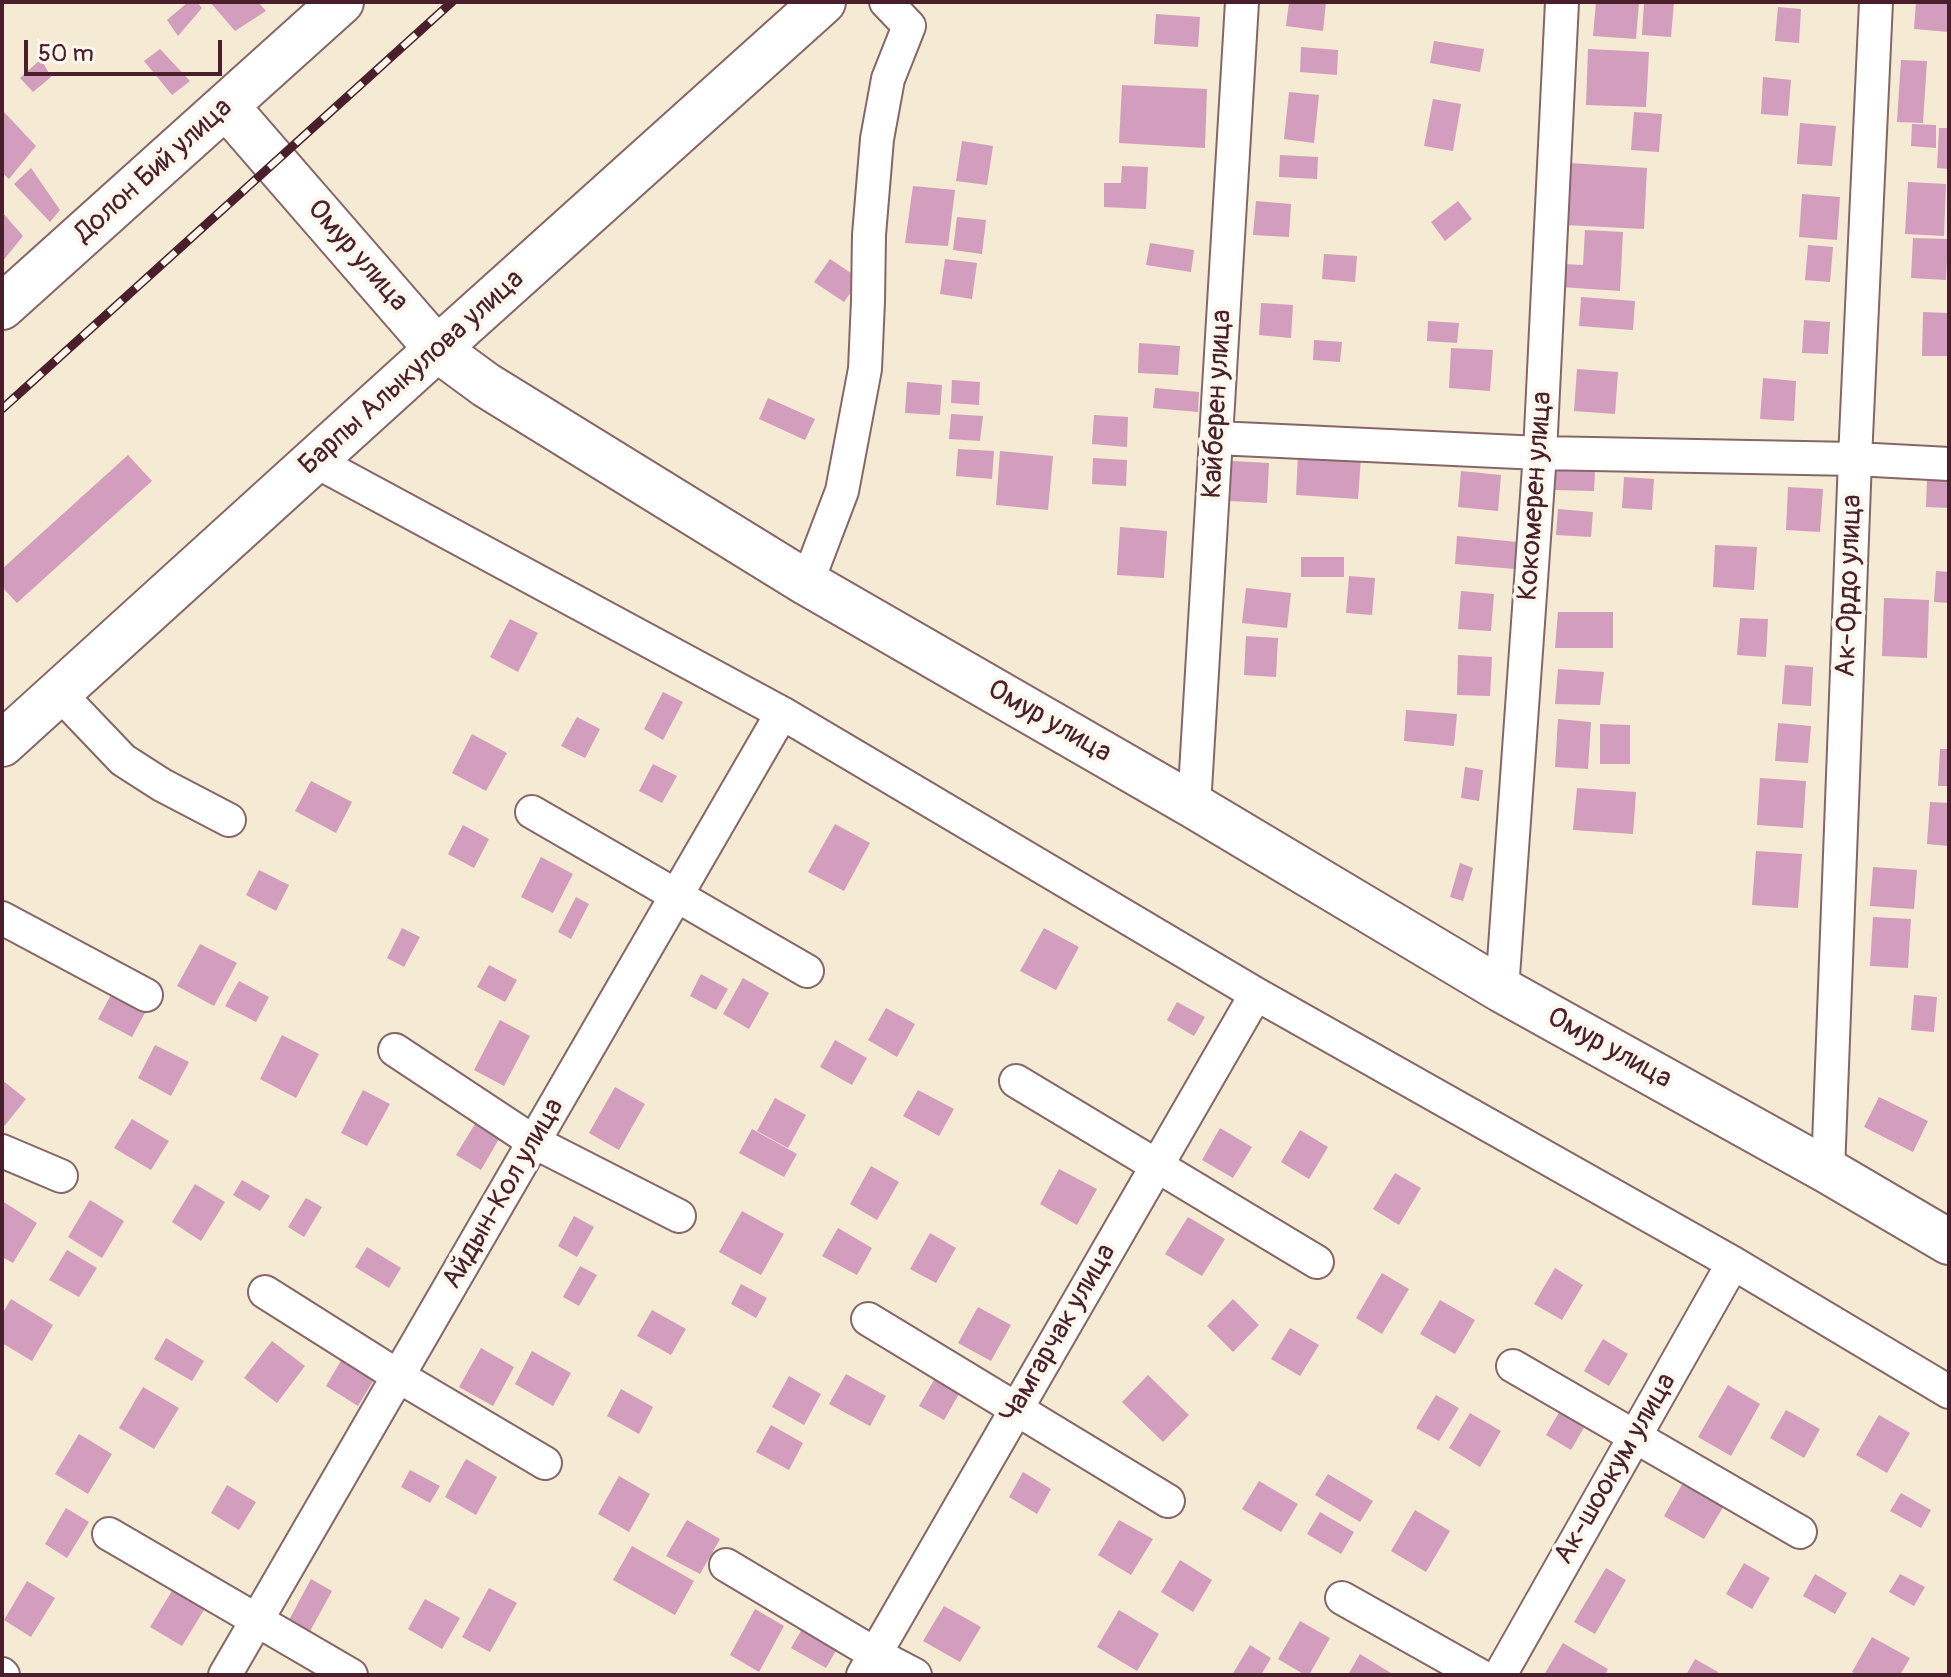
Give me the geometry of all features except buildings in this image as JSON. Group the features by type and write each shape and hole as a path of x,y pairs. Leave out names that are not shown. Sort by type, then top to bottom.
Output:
{"street":[{"name":"Долон Бий улица","path":"2,307 341,2"},
{"name":"Барпы Алыкулова улица","path":"2,744 823,2"},
{"path":"807,583 842,491 865,369 869,235 877,139 888,79 909,26 886,2"},
{"name":"Кайберен улица","path":"1194,806 1242,2"},
{"name":"Кокомерен улица","path":"1502,990 1540,453 1562,2"},
{"name":"Ак-Ордо улица","path":"1828,1171 1876,2"},
{"name":"Омур улица","path":"226,106 437,349 486,385 807,583 1194,806 1502,990 1828,1171 1949,1242"},
{"path":"1216,438 1540,453 1855,459 1949,464"},
{"path":"315,461 782,713 1256,994 1733,1263 1949,1392"},
{"path":"59,693 123,760 162,785 229,820"},
{"name":"Айдын-Кол улица","path":"225,1675 782,713"},
{"path":"532,812 807,971"},
{"path":"2,918 146,995"},
{"name":"Чамгарчак улица","path":"869,1664 1256,994"},
{"path":"395,1050 534,1142 679,1216"},
{"path":"1016,1081 1317,1262"},
{"path":"2,1151 61,1176"},
{"name":"Ак-шоокум улица","path":"1500,1675 1733,1263"},
{"path":"265,1292 545,1463"},
{"path":"868,1319 1168,1501"},
{"path":"1513,1366 1800,1532"},
{"path":"109,1534 351,1675"},
{"path":"726,1565 869,1664 915,1675"},
{"path":"1342,1598 1479,1675"}],"railway":[{"path":"2,409 452,2"}]}
